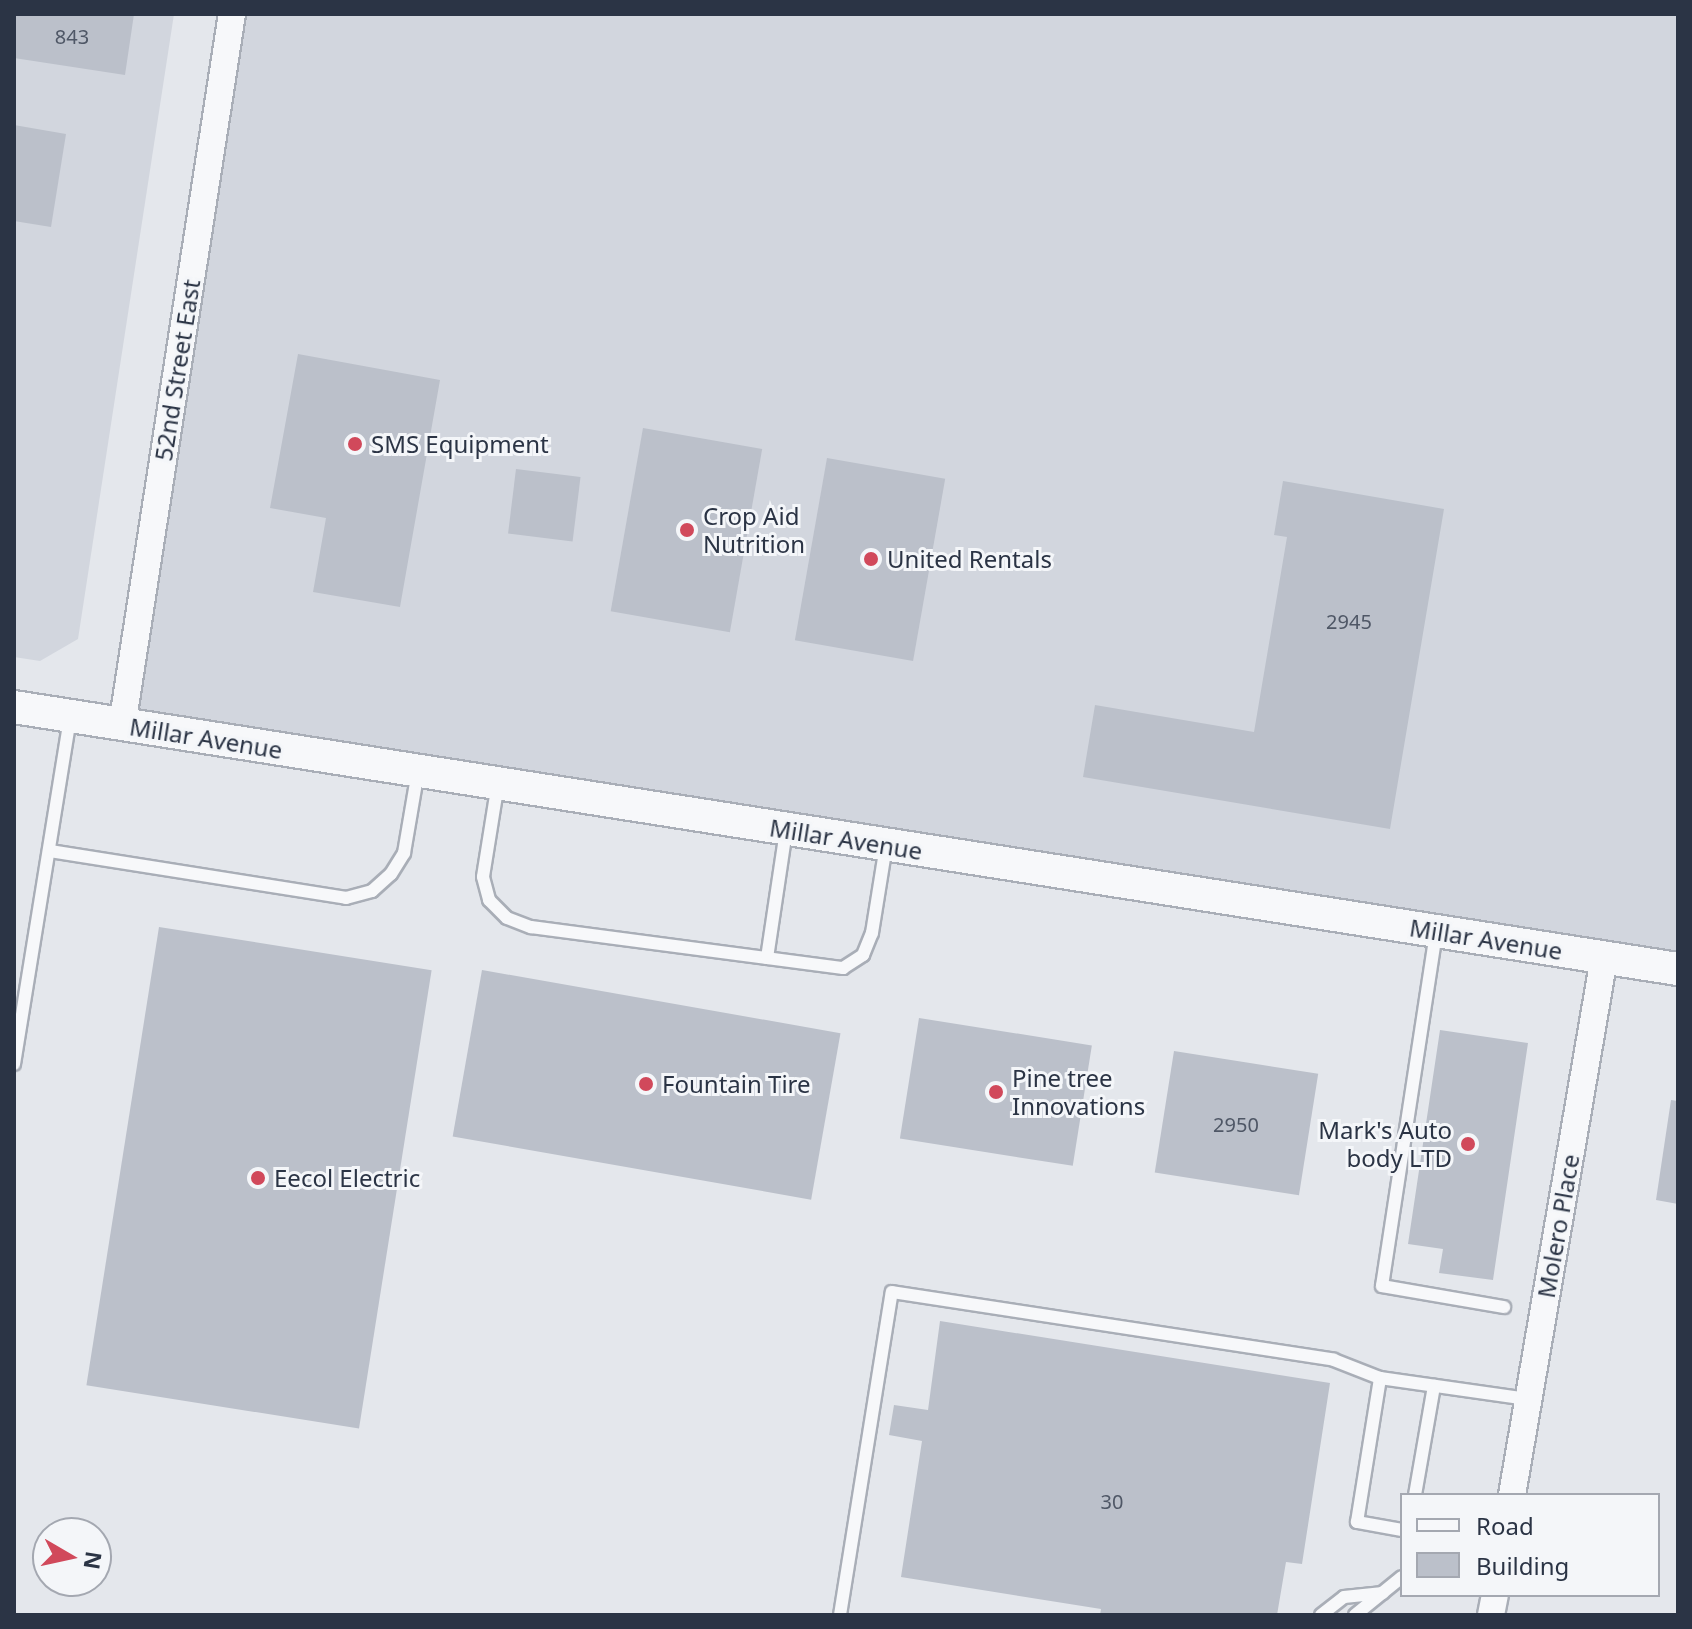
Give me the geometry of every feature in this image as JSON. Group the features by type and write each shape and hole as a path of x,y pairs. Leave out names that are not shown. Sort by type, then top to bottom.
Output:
{"street":[{"name":"52nd Street East","path":"122,726 232,14"},
{"name":"Millar Avenue","path":"14,707 1678,969"},
{"name":"Molero Place","path":"1512,1493 1604,958"}],"lane":[{"path":"14,1064 70,717"},
{"path":"50,851 346,898 372,891 391,874 404,853 418,771"},
{"path":"498,783 483,877 489,900 507,918 531,927 843,968 863,955 872,933 886,845"},
{"path":"767,958 786,829"},
{"path":"1436,930 1382,1286 1504,1307"},
{"path":"840,1615 892,1292 1334,1360 1380,1378 1528,1399"},
{"path":"1380,1378 1357,1522 1400,1530"},
{"path":"1415,1493 1434,1386"},
{"path":"1355,1615 1400,1579"},
{"path":"1321,1615 1344,1597 1383,1593"}],"shaded area":[{"path":"14,14 174,14 78,639 40,661 14,657"},
{"path":"232,14 1678,14 1678,970 122,726"}],"building":[{"path":"14,14 134,14 125,75 14,58"},
{"path":"14,125 66,134 51,227 14,221"},
{"name":"SMS Equipment","path":"298,354 440,380 400,607 313,592 326,518 270,508"},
{"name":"Crop Aid Nutrition","path":"643,428 762,449 730,632 611,611"},
{"name":"United Rentals","path":"827,458 945,479 913,661 795,640"},
{"path":"516,469 581,477 573,541 508,534"},
{"path":"1283,481 1444,509 1390,829 1083,777 1095,705 1254,732 1287,537 1274,535"},
{"name":"Eecol Electric","path":"159,927 432,970 359,1428 86,1385"},
{"name":"Fountain Tire","path":"482,970 840,1033 811,1200 453,1136"},
{"name":"Pine tree Innovations","path":"919,1018 1092,1045 1073,1166 900,1138"},
{"name":"Mark's Auto body LTD","path":"1440,1030 1528,1043 1493,1280 1439,1273 1443,1249 1408,1244"},
{"path":"1174,1051 1318,1074 1299,1195 1155,1172"},
{"path":"1671,1100 1678,1101 1678,1204 1656,1200"},
{"path":"940,1321 1330,1383 1302,1564 1286,1562 1277,1615 1100,1615 1101,1609 901,1577 922,1441 889,1435 894,1405 928,1410"}],"place":[{"name":"SMS Equipment","path":"355,444"},
{"name":"Crop Aid Nutrition","path":"687,530"},
{"name":"United Rentals","path":"871,559"},
{"name":"Fountain Tire","path":"646,1084"},
{"name":"Pine tree Innovations","path":"996,1092"},
{"name":"Mark's Auto body LTD","path":"1468,1144"},
{"name":"Eecol Electric","path":"258,1178"}]}
